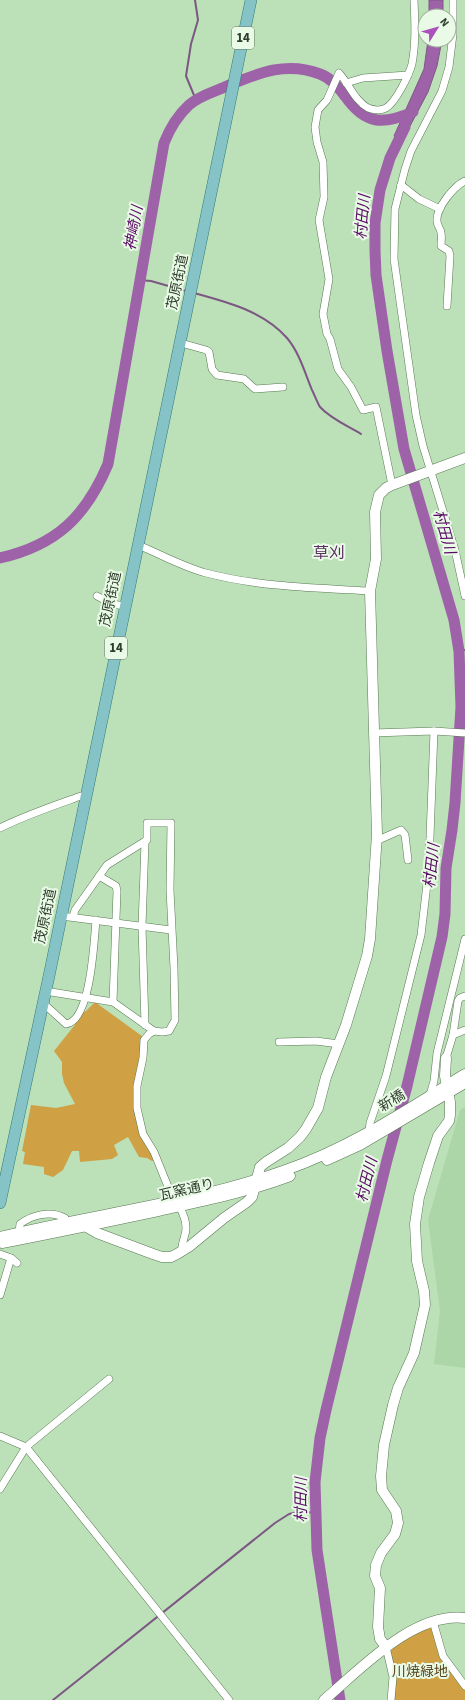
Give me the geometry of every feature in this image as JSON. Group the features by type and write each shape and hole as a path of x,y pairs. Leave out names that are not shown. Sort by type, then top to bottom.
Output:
{"main road":[{"name":"茂原街道","path":"0,1203 62,916 85,798 181,343 251,0"}],"street":[{"path":"392,485 376,407 363,410 351,387 340,372 330,339 327,334 324,318 324,306 329,278 323,237 319,223 324,198 323,162 317,142 315,127 318,110 327,100 339,73 361,102 367,107 373,110 382,110 392,102 408,75 412,65 416,31 414,0"},
{"path":"453,0 453,34 449,68 434,108 411,151 400,185 395,209 394,235 396,278 416,415 430,471 455,550 465,596"},
{"path":"346,83 363,78 408,75"},
{"path":"447,306 450,251 441,246 441,232 437,220 440,209 452,190 458,184 465,181"},
{"path":"400,185 419,199 440,209"},
{"path":"181,343 209,352 212,369 217,375 244,379 255,388 283,387"},
{"path":"85,1226 97,1233 162,1257 171,1257 182,1251 250,1200 260,1167 300,1137 313,1118 339,1044 367,956 371,925 376,841 370,591 376,560 375,512 382,491 392,485 465,458"},
{"path":"138,545 205,573 239,580 289,587 370,591"},
{"path":"97,596 112,604 125,606"},
{"path":"373,733 434,731 465,733"},
{"path":"370,1135 421,935 430,845 434,731"},
{"path":"0,828 52,806 81,796 85,798"},
{"path":"46,990 113,1002 154,1031 169,1031 175,1020 170,890 171,823 147,822 148,840 107,865 75,910 73,917"},
{"path":"376,841 401,830 406,835 408,860"},
{"path":"145,842 142,926 145,1025"},
{"path":"99,876 116,886 117,891 113,1002"},
{"path":"62,916 171,930"},
{"path":"43,1003 62,1022 66,1024 70,1024 78,1015 86,997 96,920"},
{"path":"429,1100 434,1081 437,1053 465,939"},
{"path":"391,1700 393,1676 386,1647 380,1639 378,1628 380,1588 375,1576 376,1565 381,1552 395,1534 398,1523 396,1511 382,1490 381,1476 384,1445 398,1388 414,1354 425,1305 424,1291 418,1271 415,1250 415,1224 417,1207 421,1187 435,1144 450,1115 451,1109 444,1070 453,1035 458,1001 460,998 465,996"},
{"path":"453,1035 465,1030"},
{"path":"154,1031 148,1034 144,1040 143,1058 137,1086 137,1108 143,1134 154,1152 176,1203 183,1214 186,1229 182,1251"},
{"path":"279,1042 316,1041 339,1044"},
{"path":"429,1100 448,1089 465,1074"},
{"path":"448,1089 465,1084"},
{"name":"新橋","path":"370,1135 429,1100"},
{"name":"瓦窯通り","path":"0,1243 85,1226 256,1184 306,1169 360,1145 370,1135"},
{"name":"瓦窯通り","path":"0,1237 19,1232 176,1203"},
{"path":"0,1254 11,1258 17,1263"},
{"path":"0,1295 11,1258"},
{"path":"0,1489 26,1447 109,1379"},
{"path":"0,1436 26,1447 229,1700"},
{"path":"324,1700 386,1647 408,1633 433,1621 455,1617 465,1618"},
{"path":"433,1621 443,1656 465,1686"}],"shaded area":[{"path":"429,0 443,0 443,8 429,8"},
{"path":"427,48 440,48 437,66 428,92 401,143 394,136 424,69"},
{"path":"465,1107 465,1368 434,1364 440,1311 428,1220 460,1110"}],"green space":[{"path":"95,1002 146,1039 139,1092 141,1113 145,1128 161,1159 152,1161 147,1158 139,1157 128,1137 114,1145 118,1155 112,1159 80,1162 79,1151 72,1151 63,1170 53,1177 44,1174 44,1167 23,1164 25,1152 22,1151 31,1105 56,1108 75,1104 64,1083 62,1062 54,1051 74,1026 82,1010 85,1012"},
{"name":"川焼緑地","path":"433,1621 443,1656 465,1686 465,1700 391,1700 393,1676 386,1647"}],"waterway":[{"path":"195,0 198,20 191,44 186,76 196,100"},
{"name":"神崎川","path":"0,558 38,545 67,526 90,499 108,464 164,143 174,122 181,113 202,96 262,73 284,69 308,70 328,78 337,86 352,106 360,113 375,120 393,119 413,112"},
{"name":"村田川","path":"340,1700 317,1550 315,1482 320,1438 387,1160 407,1086 442,937 445,914 446,868 455,803 461,707 459,651 454,620 404,449 387,351 376,275 375,223 380,190 390,158 405,127"},
{"path":"139,280 151,281 186,291"},
{"path":"194,293 232,304 256,314 277,329 287,338 295,350 320,407 334,419 361,434"},
{"name":"村田川","path":"459,651 465,650"},
{"path":"53,1700 275,1523 289,1514 302,1511 302,1513 315,1512"}],"district":[{"name":"草刈","path":"329,553"}]}
